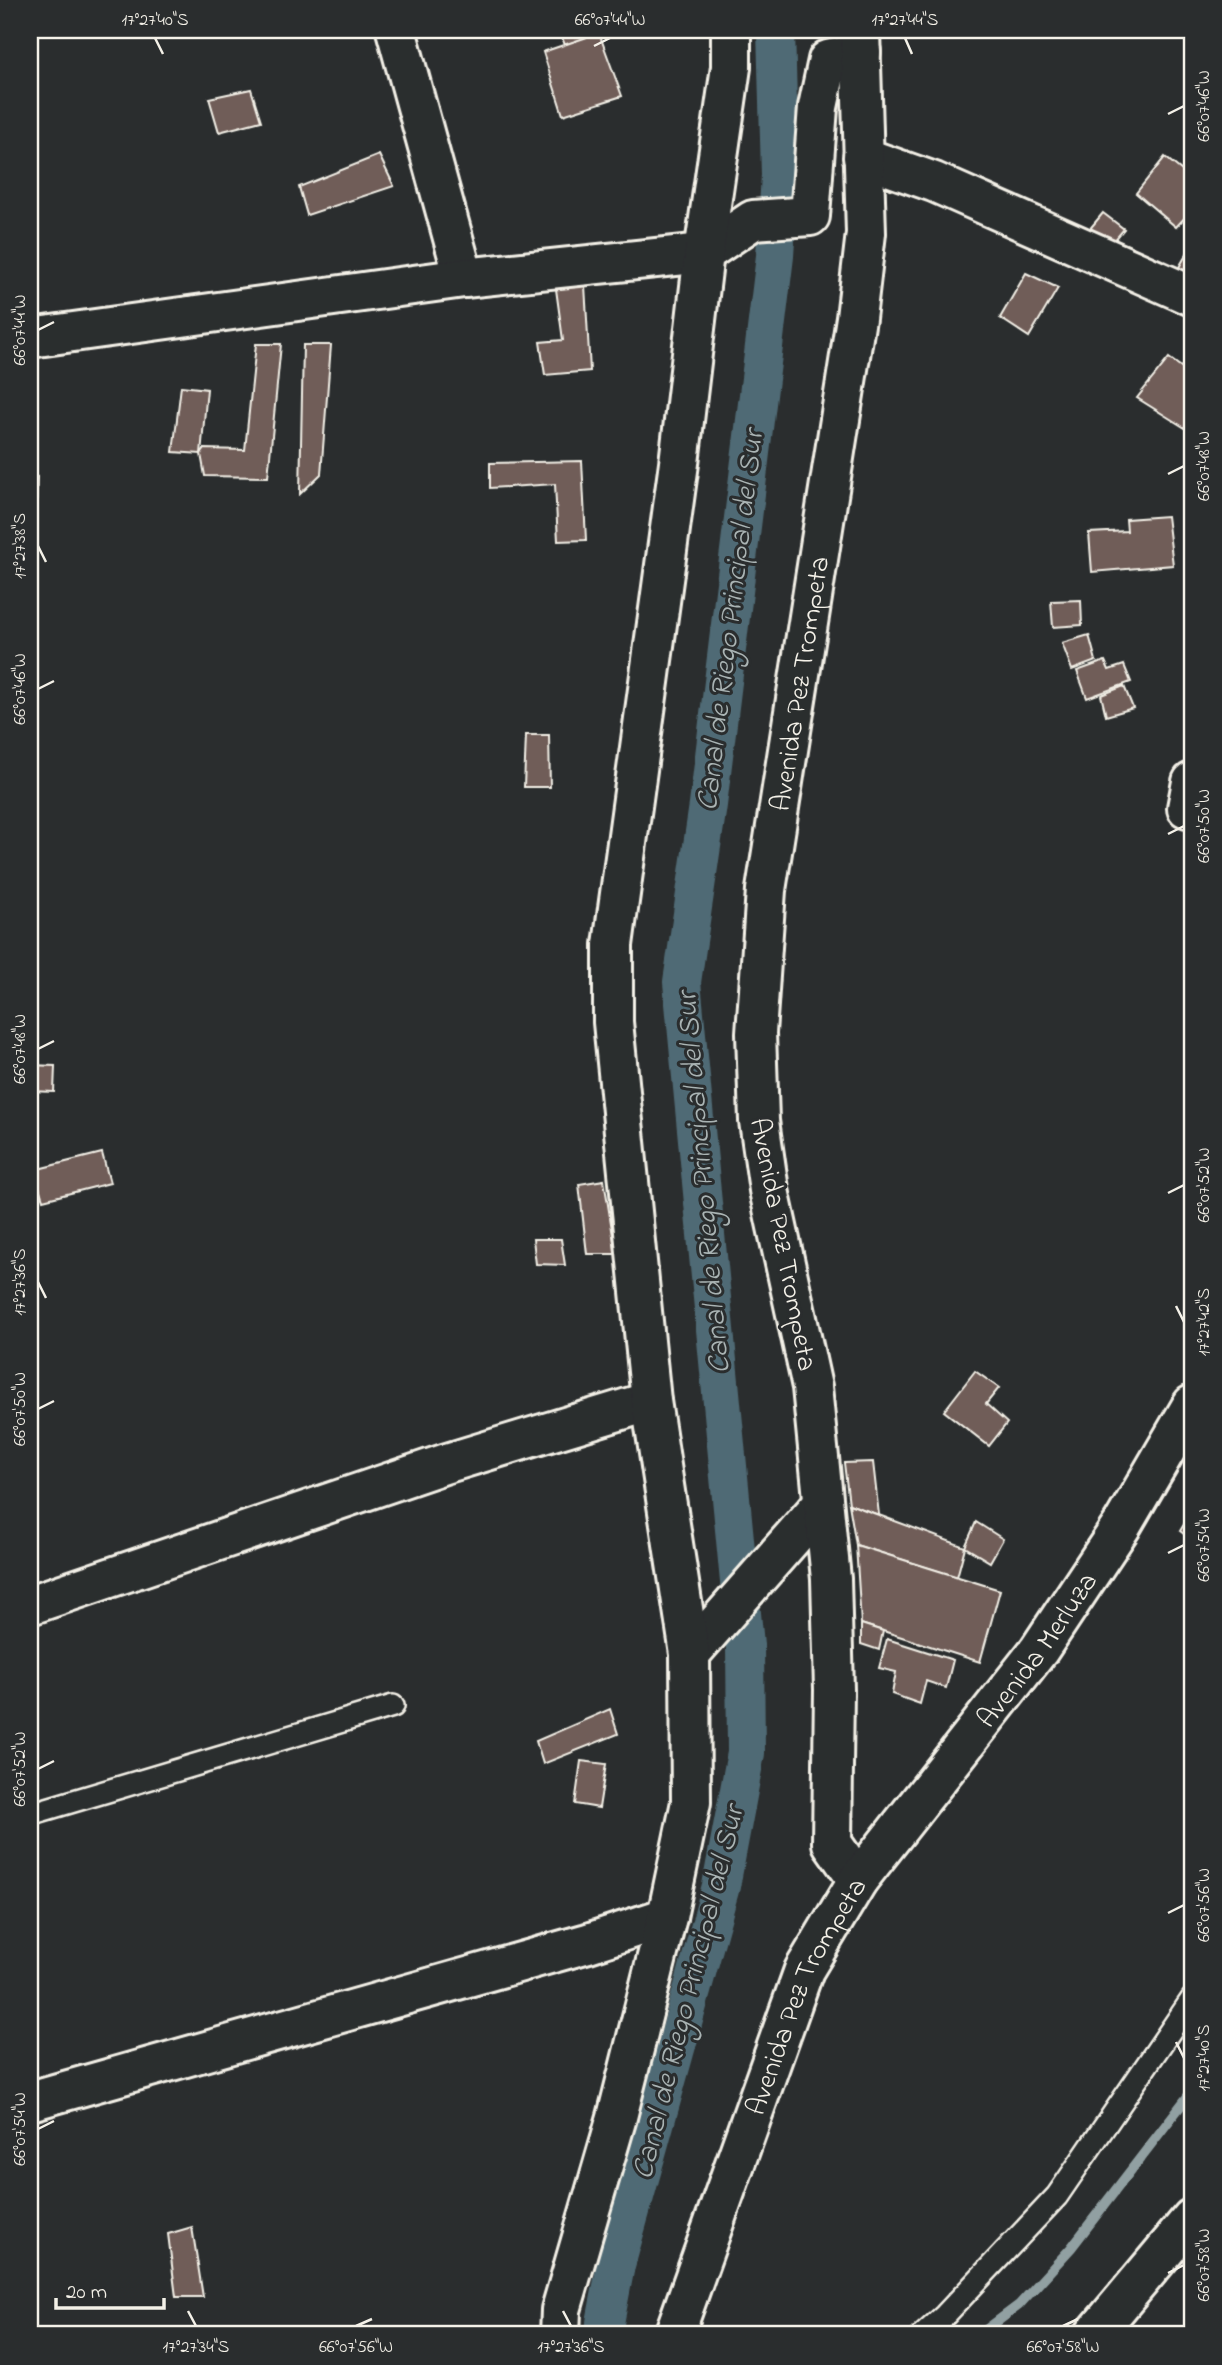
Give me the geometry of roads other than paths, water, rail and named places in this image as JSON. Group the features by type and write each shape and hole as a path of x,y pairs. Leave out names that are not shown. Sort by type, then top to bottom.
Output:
{"street":[{"path":"396,30 464,278"},
{"path":"560,2335 561,2310 617,2117 667,1917 691,1802 691,1653 651,1401 613,1022 613,945 704,253 732,67 731,30"},
{"path":"30,338 464,278 704,253 753,220 810,216 818,107 828,60 860,41"},
{"name":"Avenida Pez Trompeta","path":"674,2335 804,1970 858,1880 832,1843 834,1690 831,1579 817,1512 812,1387 769,1190 760,1121 756,1033 766,890 856,318 866,233 860,41"},
{"path":"863,157 934,182 1192,296"},
{"path":"30,1605 444,1464 651,1401"},
{"name":"Avenida Merluza","path":"858,1880 1039,1650 1122,1525 1192,1405"},
{"path":"691,1653 817,1512"},
{"path":"30,2101 575,1947 667,1917"},
{"path":"1094,2335 1192,2218"}],"lane":[{"path":"30,1814 393,1706"},
{"path":"923,2335 1057,2196 1192,1999"}],"waterway":[{"name":"Canal de Riego Principal del Sur","path":"605,2323 616,2265 721,1886 746,1753 745,1645 682,982 708,805 775,256 780,175 776,30"},
{"path":"979,2335 1019,2305 1071,2248 1192,2091"}]}
